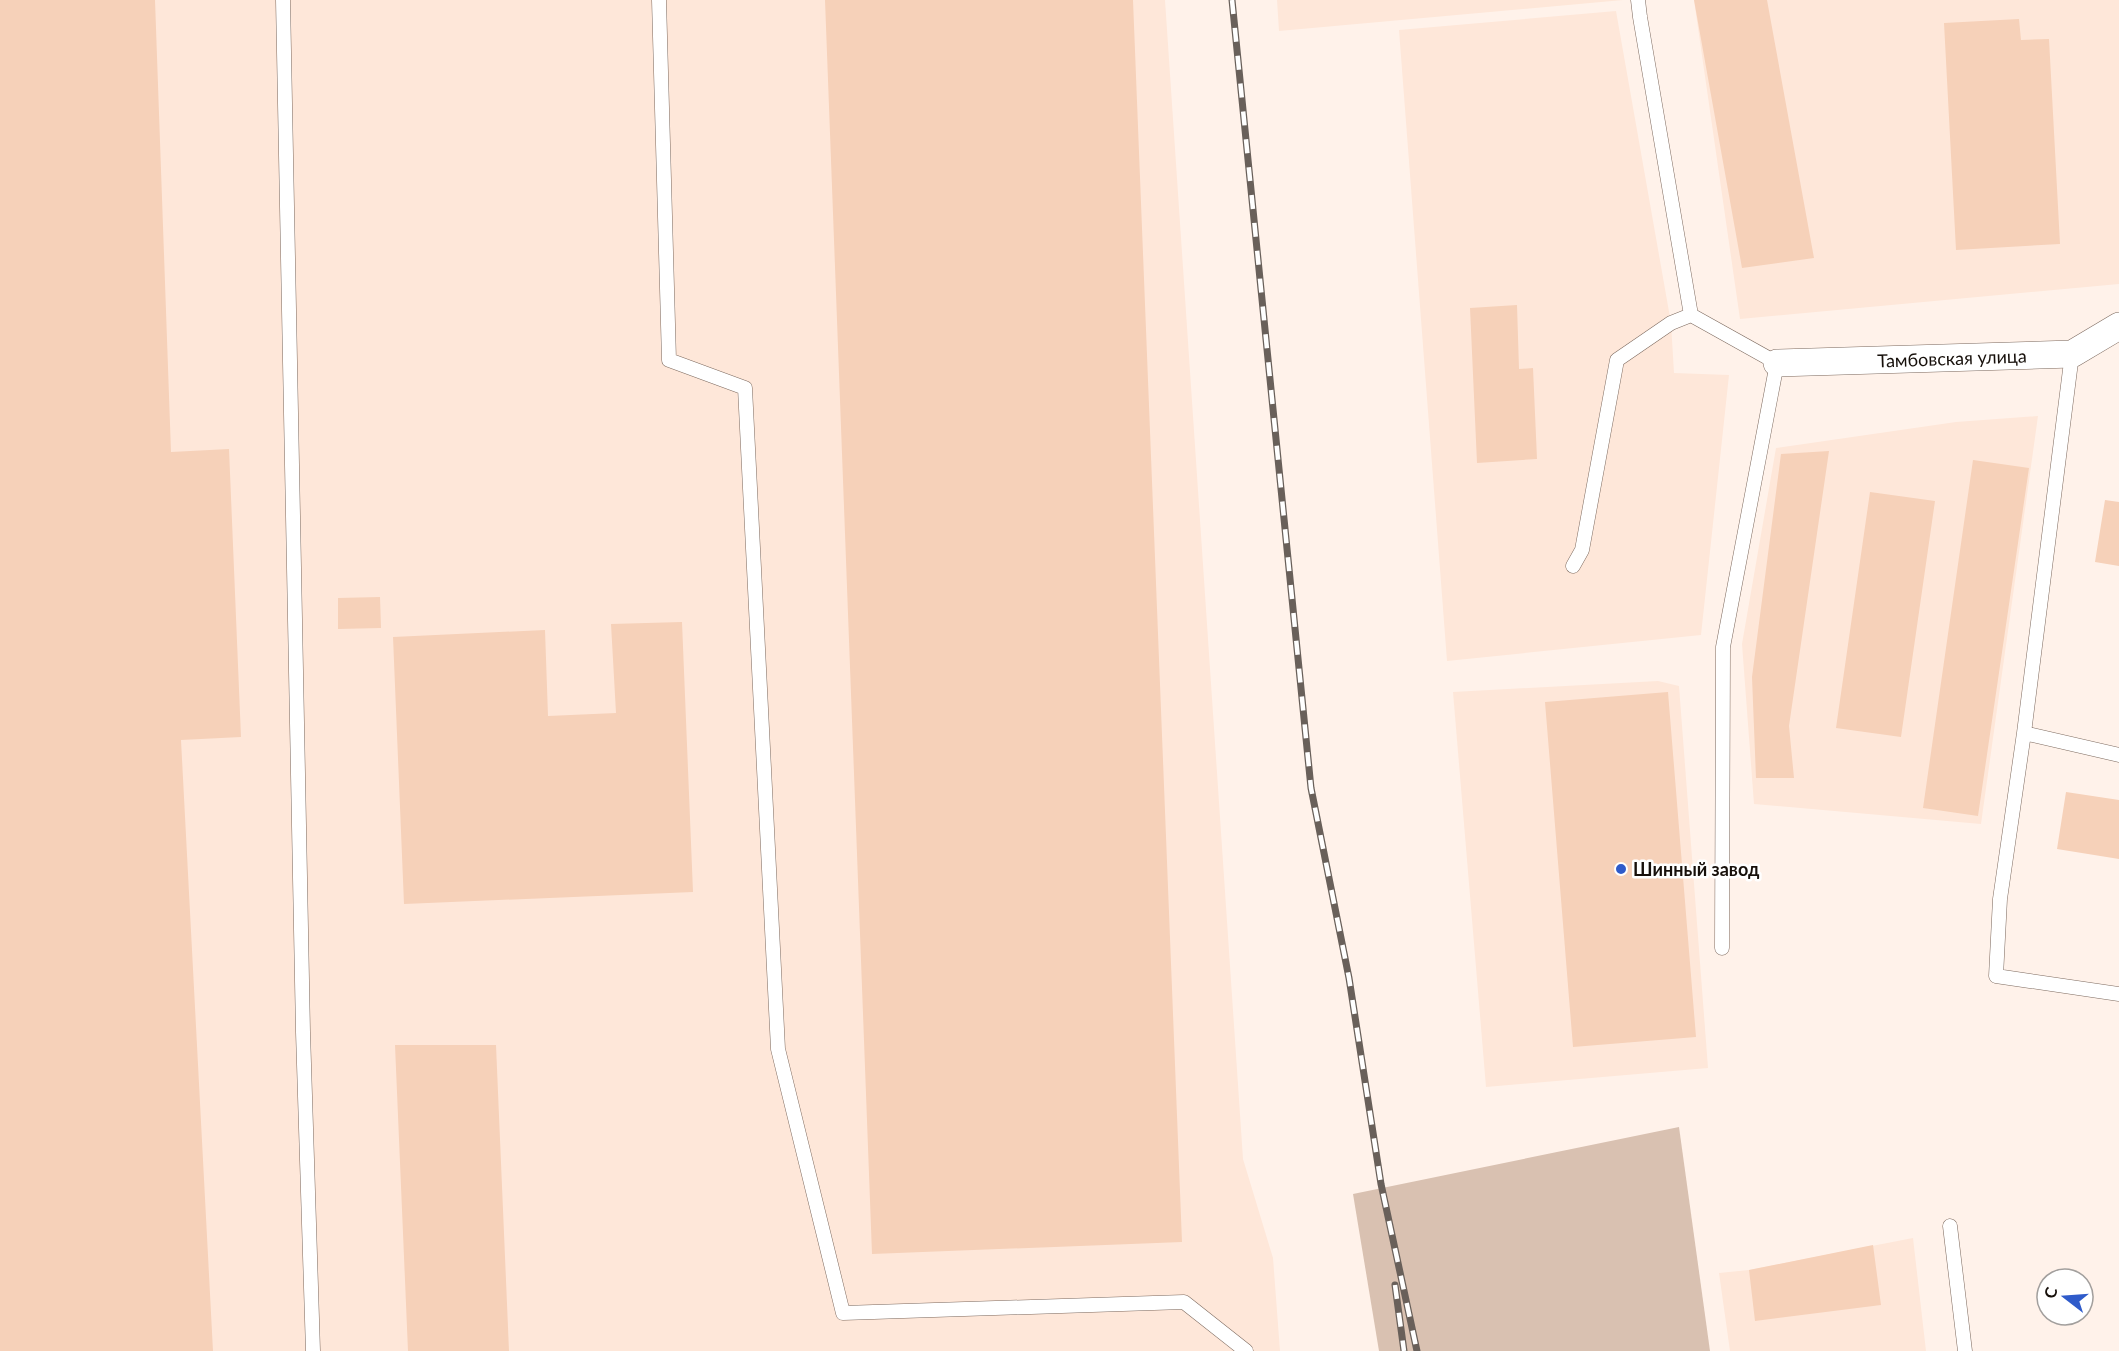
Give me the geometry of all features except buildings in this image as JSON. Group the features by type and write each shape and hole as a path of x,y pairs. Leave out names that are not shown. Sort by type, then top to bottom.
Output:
{"street":[{"name":"Тамбовская улица","path":"1777,363 2072,354 2119,326"}],"lane":[{"path":"283,0 303,1020 313,1351"},
{"path":"659,0 669,360 745,388 778,1049 843,1313 1184,1302 1246,1351"},
{"path":"1638,0 1691,315"},
{"path":"1691,315 1777,363 1723,647 1722,948"},
{"path":"1573,566 1582,550 1617,360 1671,323 1691,315"},
{"path":"2072,354 2024,733 2000,898 1996,976 2119,994"},
{"path":"2024,733 2119,755"},
{"path":"1950,1226 1965,1351"}],"shaded area":[{"path":"0,0 1165,0 1243,1159 1273,1258 1280,1351 0,1351"},
{"path":"1277,0 1623,0 1279,31"},
{"path":"1694,0 2119,0 2119,284 1740,319"},
{"path":"1616,11 1671,323 1674,373 1729,375 1701,635 1447,661 1399,30"},
{"path":"2038,416 1981,824 1754,804 1742,644 1776,448 1956,422"},
{"path":"1658,681 1679,686 1708,1068 1486,1087 1453,692"},
{"path":"1679,1127 1710,1351 1379,1351 1353,1194"},
{"path":"1913,1238 1926,1351 1730,1351 1719,1273 1749,1270"}],"railway":[{"path":"1232,0 1311,788 1349,978 1381,1184 1417,1351"},
{"path":"1395,1285 1404,1351"}],"place":[{"name":"Шинный завод","path":"1621,869"}]}
